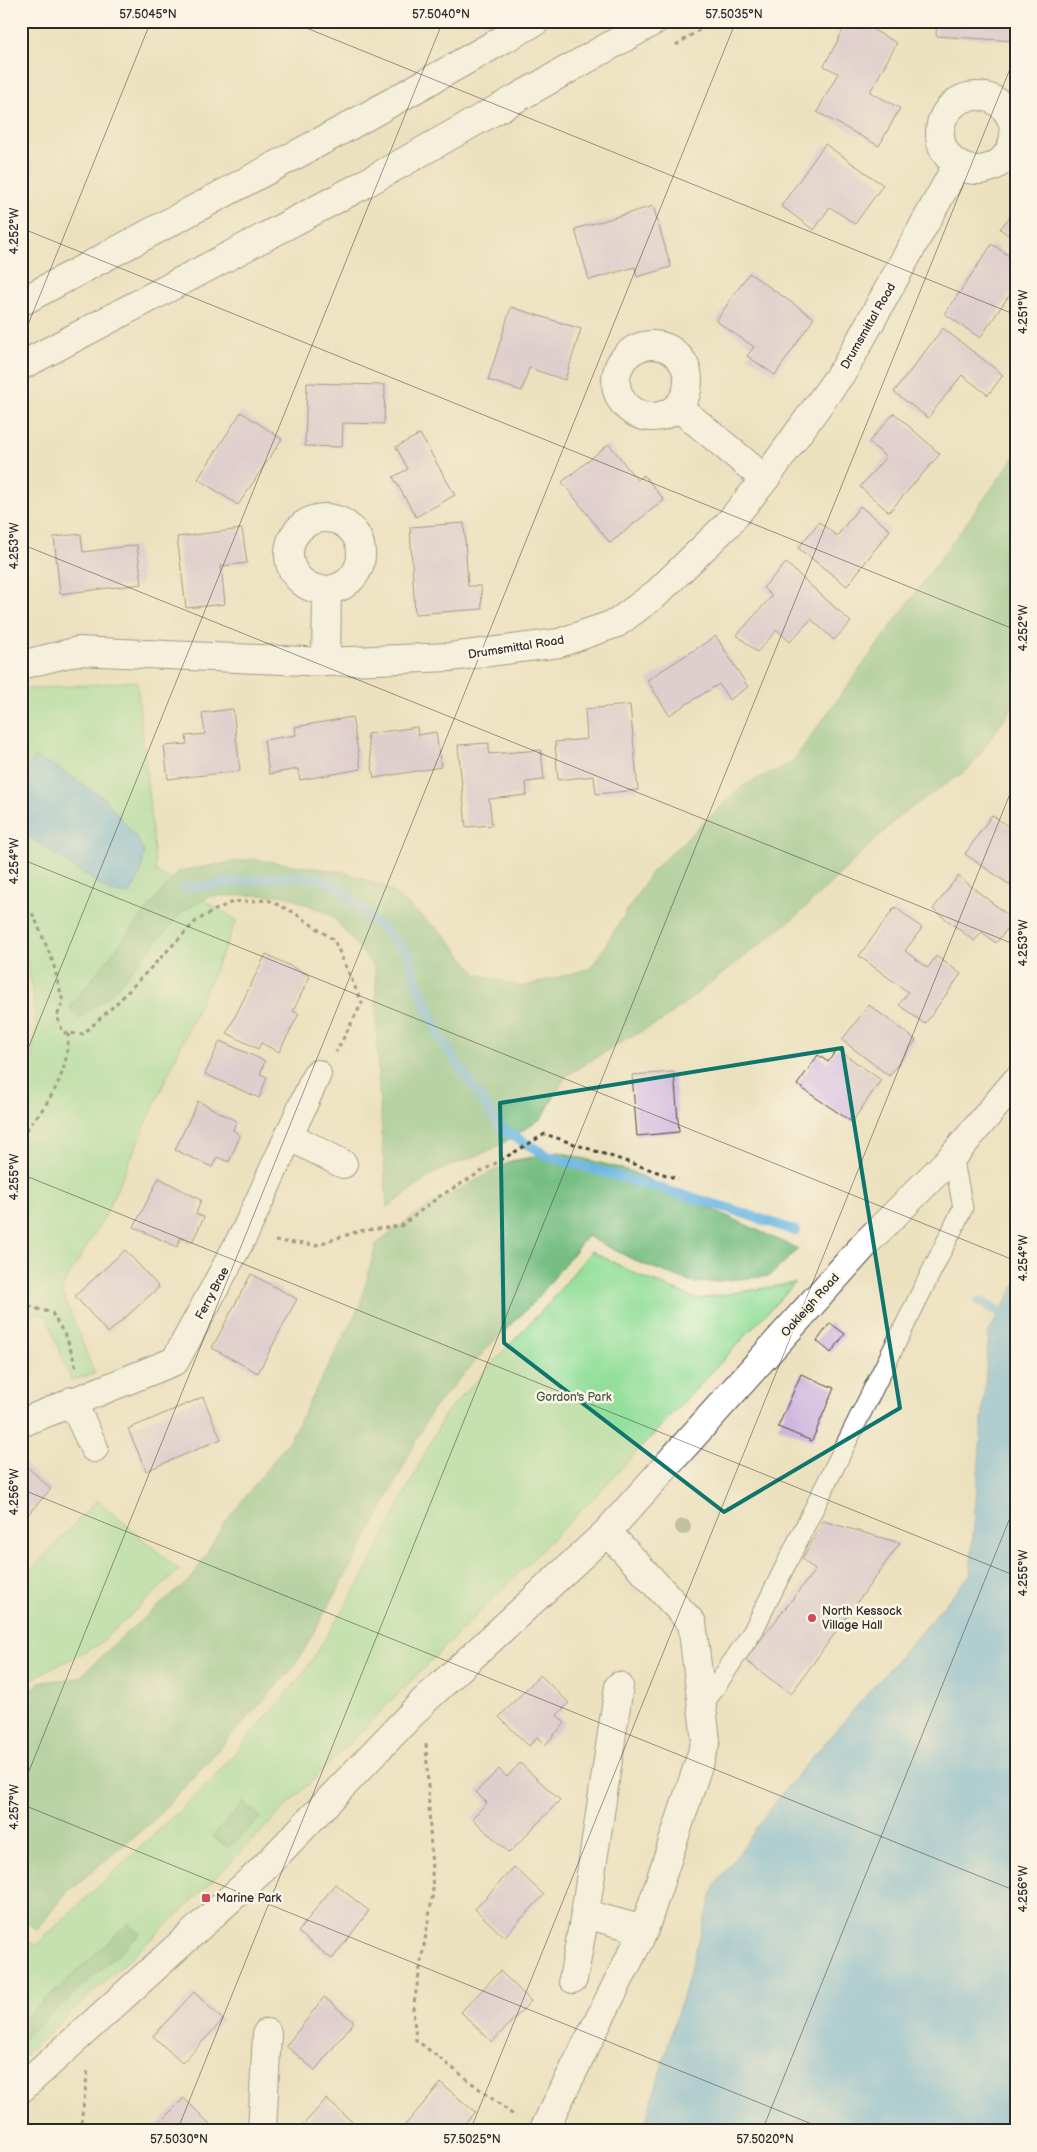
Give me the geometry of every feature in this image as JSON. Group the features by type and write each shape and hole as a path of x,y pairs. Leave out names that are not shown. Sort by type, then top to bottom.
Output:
{"main road":[{"path":"21,302 344,129 536,21"},
{"path":"21,366 359,187 654,21"},
{"name":"Drumsmittal Road","path":"21,665 78,651 326,662 450,657 559,643 617,623 657,593 685,566 728,524 766,479 844,368 915,245 957,165"},
{"path":"678,407 766,479"},
{"path":"326,662 327,590"},
{"name":"Ferry Brae","path":"21,1423 175,1361 246,1230 318,1074"},
{"name":"Oakleigh Road","path":"21,2090 263,1869 424,1701 607,1532 867,1242 953,1156 1016,1081"},
{"path":"289,1136 343,1164"},
{"path":"78,1399 94,1448"},
{"path":"543,2131 644,1930 706,1741 692,1623 607,1532"},
{"path":"573,1979 585,1914 619,1686"},
{"path":"585,1914 644,1930"},
{"path":"262,2131 267,2033"}],"lane":[{"path":"702,1707 756,1626 963,1208 953,1156"}],"path":[{"path":"21,902 34,916 53,962 63,1002 57,1016 63,1033 83,1034 116,1004 196,921 217,908 233,902 268,900 293,912 334,940 362,1003 324,1073 318,1074"},
{"path":"21,1136 42,1111 58,1086 69,1052 68,1033"},
{"path":"246,1230 280,1242 316,1245 359,1231 401,1226 440,1196 545,1134 678,1179"},
{"path":"21,1304 52,1313 67,1339 78,1399"},
{"path":"424,1701 433,1893 413,2009 416,2040 518,2119"},
{"path":"80,2131 94,2024"}],"highlighted area":[{"path":"842,1048 900,1408 724,1512 504,1343 500,1103"}],"green space":[{"path":"1016,455 1016,702 971,767 901,815 799,914 662,1021 626,1039 566,1076 542,1118 493,1149 436,1172 387,1208 378,1076 375,968 332,915 284,895 210,896 181,913 111,994 79,1019 70,1007 178,871 252,859 344,872 387,888 445,935 477,974 522,987 591,968 652,871 744,785 792,762"},
{"path":"137,681 156,871 237,920 105,1216 61,1289 95,1374 71,1380 46,1315 21,1314 21,1092 27,1084 37,1025 25,942 21,937 21,692 28,689"},
{"path":"559,1152 630,1171 798,1249 770,1276 695,1283 640,1263 587,1236 536,1300 492,1343 431,1411 374,1525 295,1666 154,1820 65,1894 37,1930 21,1920 23,1698 39,1682 79,1678 127,1632 192,1578 224,1524 288,1442 360,1305 376,1244 417,1213 511,1161"},
{"name":"Gordon's Park","path":"591,1251 640,1276 697,1299 795,1283 601,1490 184,1909 21,2058 21,1939 36,1945 210,1782 304,1673 364,1575 445,1414 551,1301"},
{"path":"97,1500 179,1570 98,1645 21,1684 21,1581"},
{"path":"244,1802 261,1817 228,1848 213,1836"},
{"path":"129,1923 140,1934 21,2041 21,2022"}],"water":[{"path":"34,758 53,765 104,798 138,840 144,852 141,873 130,894 111,892 21,831 21,778"},
{"path":"1016,1284 1016,2131 643,2131 714,1887 785,1789 970,1575 989,1332"}],"building":[{"path":"848,21 857,21 897,43 870,92 900,108 879,146 817,112 838,73 824,66"},
{"path":"937,21 1016,21 1016,41 936,36"},
{"path":"825,144 883,185 855,224 830,207 814,230 781,206"},
{"path":"653,206 671,267 637,277 635,267 589,280 575,229"},
{"path":"1016,209 1016,241 1000,229"},
{"path":"992,244 1016,261 1016,298 1010,294 980,338 945,314"},
{"path":"749,273 814,318 775,375 747,356 754,347 716,321"},
{"path":"511,307 581,329 565,380 529,368 522,391 488,380"},
{"path":"943,328 1003,375 988,395 962,375 928,418 894,392"},
{"path":"307,383 385,385 384,424 343,423 342,447 305,446"},
{"path":"241,412 282,439 238,505 198,479"},
{"path":"894,413 940,454 889,512 860,487 886,457 869,442"},
{"path":"420,434 455,495 416,517 393,477 408,469 396,447"},
{"path":"609,444 637,480 644,475 664,500 610,543 562,482"},
{"path":"860,506 890,530 847,586 798,548 819,522 837,536"},
{"path":"464,523 468,586 481,586 482,609 415,614 410,527"},
{"path":"242,529 247,563 221,566 225,604 186,608 177,537"},
{"path":"81,534 83,552 137,545 142,584 60,594 54,537"},
{"path":"786,563 851,622 834,640 811,619 790,642 777,630 757,652 737,635 772,596 763,588"},
{"path":"716,636 748,687 729,700 719,684 669,715 647,680"},
{"path":"630,705 638,790 596,794 594,776 558,780 555,742 587,739 585,709"},
{"path":"233,709 240,771 168,779 164,746 187,744 186,736 205,734 202,713"},
{"path":"352,717 361,769 300,780 298,769 269,774 264,740 296,735 295,727"},
{"path":"417,727 418,735 436,732 441,767 374,778 367,734"},
{"path":"489,743 489,754 541,750 544,780 526,782 527,795 489,799 492,825 466,827 458,745"},
{"path":"992,815 1015,831 1016,829 1016,889 965,854"},
{"path":"958,876 1014,920 996,943 982,932 974,941 933,909"},
{"path":"895,907 922,928 905,951 928,968 936,956 961,974 925,1024 899,1005 908,992 859,956"},
{"path":"266,954 310,976 293,1011 299,1014 279,1052 261,1043 258,1049 227,1033"},
{"path":"869,1005 916,1040 889,1076 842,1040"},
{"path":"220,1041 265,1061 260,1074 267,1077 259,1098 205,1074"},
{"path":"837,1049 881,1080 852,1122 797,1085 818,1055 828,1062"},
{"path":"674,1072 679,1132 637,1136 632,1075"},
{"path":"198,1101 236,1121 233,1130 240,1136 229,1162 217,1157 212,1167 175,1150"},
{"path":"159,1178 201,1200 196,1214 204,1217 192,1242 180,1238 177,1247 134,1227"},
{"path":"125,1250 159,1287 108,1333 75,1296"},
{"path":"251,1274 297,1299 258,1373 212,1348"},
{"path":"830,1323 845,1334 831,1353 817,1341"},
{"path":"801,1374 834,1388 812,1441 778,1427"},
{"path":"203,1397 221,1439 146,1471 128,1429"},
{"path":"23,1463 51,1489 21,1522 21,1464"},
{"name":"North Kessock Village Hall","path":"823,1521 900,1543 791,1694 745,1660 815,1570 802,1559"},
{"path":"540,1675 569,1703 557,1715 565,1723 545,1745 537,1737 529,1746 499,1717"},
{"path":"520,1763 560,1800 509,1853 472,1818 487,1803 476,1792 499,1769 507,1777"},
{"path":"514,1867 544,1895 504,1937 475,1909"},
{"path":"335,1884 369,1911 332,1959 298,1932"},
{"path":"500,1971 531,2001 492,2042 461,2012"},
{"path":"194,1992 223,2020 182,2063 153,2036"},
{"path":"324,1997 354,2022 315,2070 286,2046"},
{"path":"441,2083 475,2112 458,2131 400,2131"},
{"path":"184,2098 212,2126 206,2131 151,2131"},
{"path":"326,2099 357,2126 353,2131 298,2131"}],"waterway":[{"path":"183,888 292,876 313,877 337,886 409,954 418,986 441,1039 501,1128 547,1156 731,1209 796,1231"},
{"path":"979,1301 1016,1320"}],"place":[{"name":"North Kessock Village Hall","path":"812,1618"},
{"name":"Marine Park","path":"206,1898"}]}
